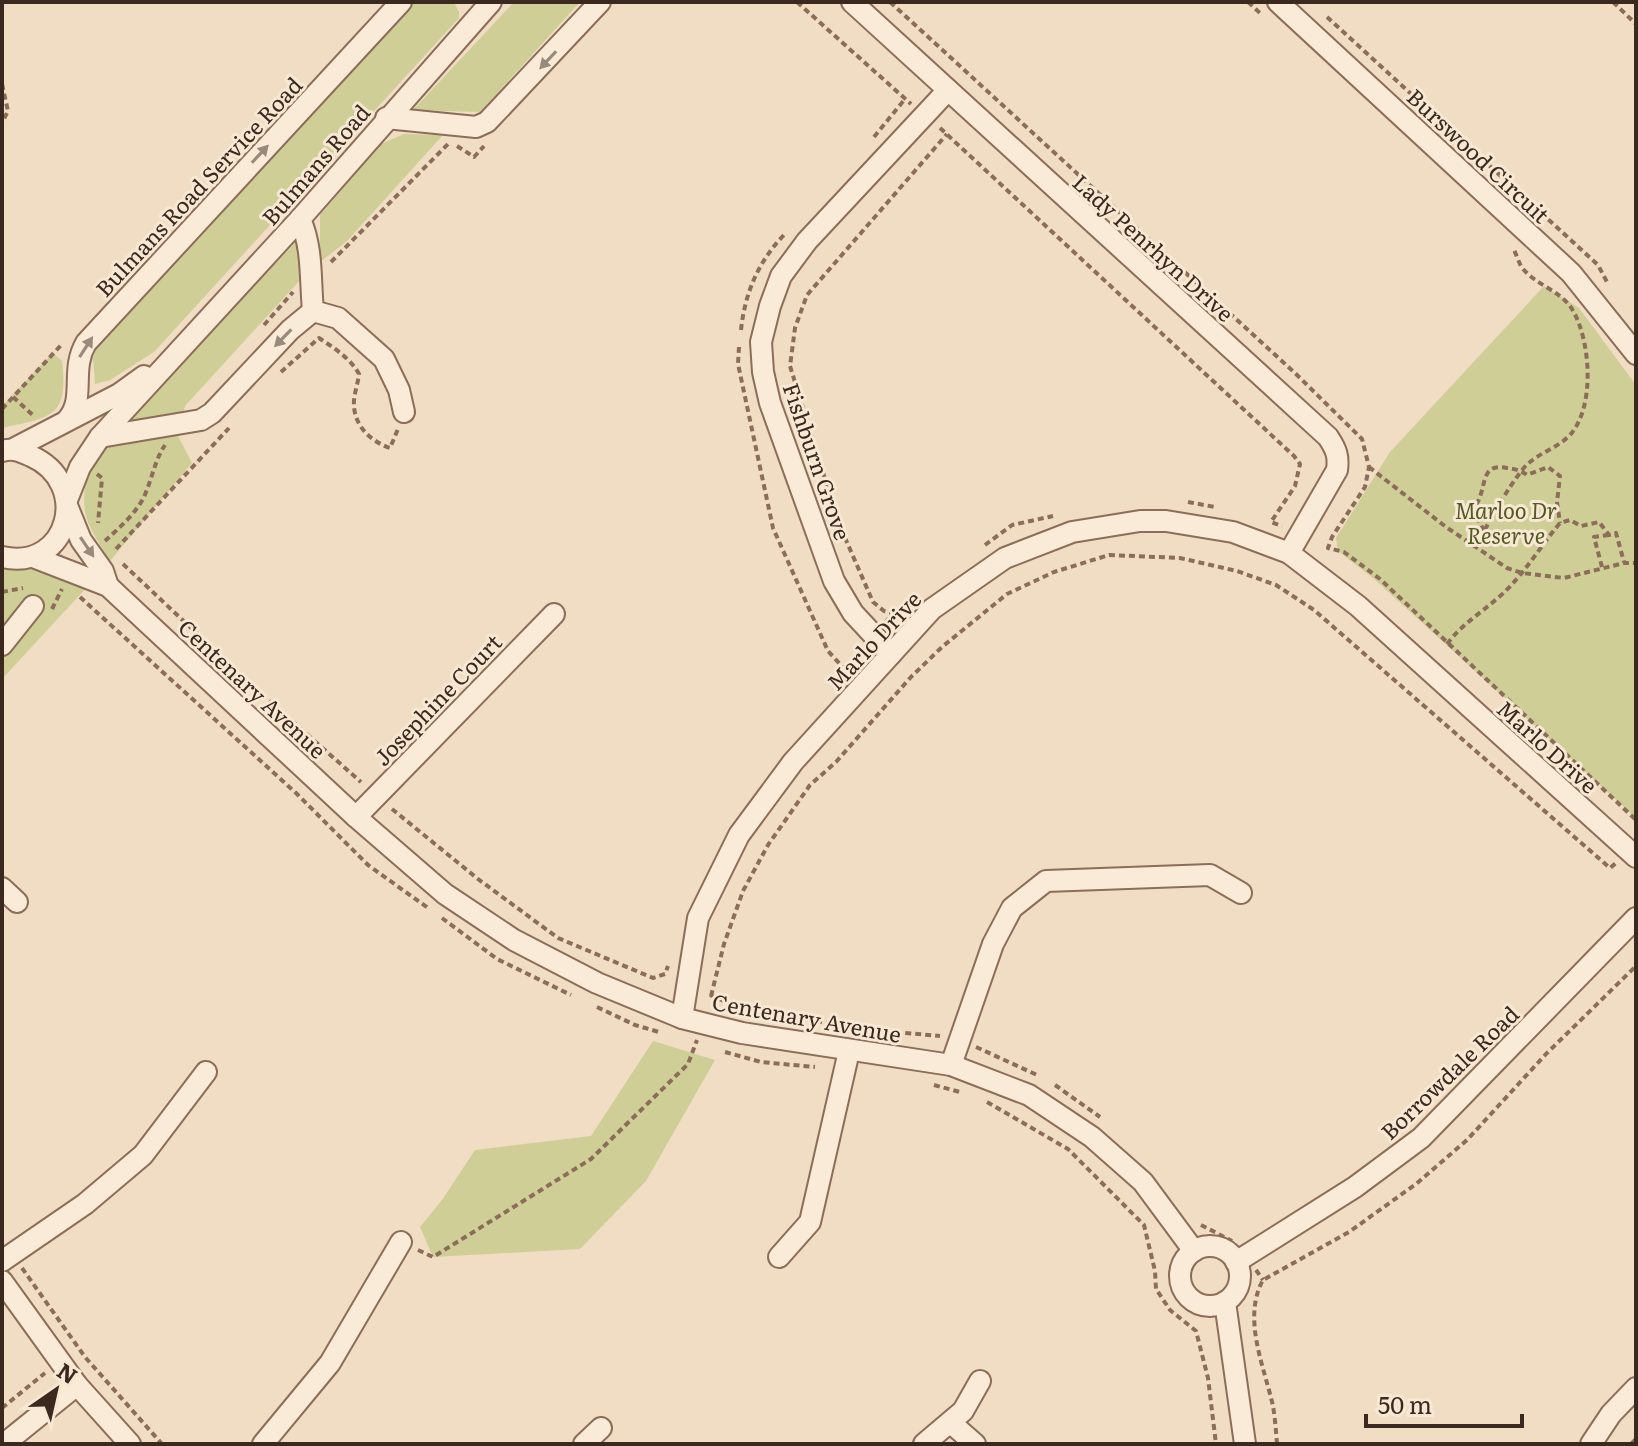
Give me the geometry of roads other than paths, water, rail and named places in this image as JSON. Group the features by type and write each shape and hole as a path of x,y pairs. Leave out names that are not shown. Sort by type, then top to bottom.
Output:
{"street":[{"name":"Bulmans Road Service Road","path":"68,419 75,411 79,355 86,343 401,2"},
{"path":"386,118 476,127 487,122 600,2"},
{"name":"Lady Penrhyn Drive","path":"852,2 1328,437 1336,449 1339,460 1337,470 1294,544"},
{"name":"Burswood Circuit","path":"1278,2 1571,273 1636,354"},
{"name":"Bulmans Road","path":"12,560 47,549 58,537 65,523 67,504 80,467 100,437 300,219 487,3"},
{"name":"Fishburn Grove","path":"891,654 853,613 834,581 770,403 763,372 761,342 781,276 807,241 948,90"},
{"path":"300,219 308,242 313,311"},
{"path":"313,311 338,318 384,359 393,375 404,412"},
{"path":"100,437 201,420 212,413 290,330 313,311"},
{"name":"Bulmans Road","path":"6,450 119,394 174,355"},
{"name":"Centenary Avenue","path":"6,450 37,458 52,470 62,484 81,540 103,571 108,586"},
{"name":"Marlo Drive","path":"682,1018 698,918 739,835 793,762 932,609 1005,558 1072,532 1140,521 1166,521 1294,544 1358,606 1632,854"},
{"name":"Centenary Avenue","path":"12,560 108,586 356,817 445,894 514,940 597,983 682,1018 742,1033 951,1065 1029,1095 1092,1137 1143,1182 1194,1251"},
{"path":"2,645 33,606"},
{"name":"Josephine Court","path":"356,817 554,614"},
{"path":"951,1065 993,944 1012,908 1046,881 1210,875 1241,893"},
{"name":"Borrowdale Road","path":"1236,1262 1355,1187 1421,1138 1636,918"},
{"path":"779,1257 810,1222 849,1051"},
{"path":"7,1257 85,1204 143,1155 206,1072"},
{"path":"263,1444 330,1363 401,1242"},
{"path":"1214,1247 1229,1254 1236,1262 1239,1282 1236,1292 1225,1302 1205,1306 1195,1302 1182,1288 1181,1267 1194,1251 1214,1247"},
{"path":"2,1281 77,1385 130,1444"},
{"path":"1225,1302 1245,1444"},
{"path":"924,1444 963,1411 980,1381"},
{"path":"4,1444 77,1385"},
{"path":"1591,1444 1611,1414 1636,1388"},
{"path":"951,1423 975,1444"},
{"path":"584,1444 601,1428"}],"park label":[{"name":"Marloo Dr Reserve","path":"1506,522"}]}
